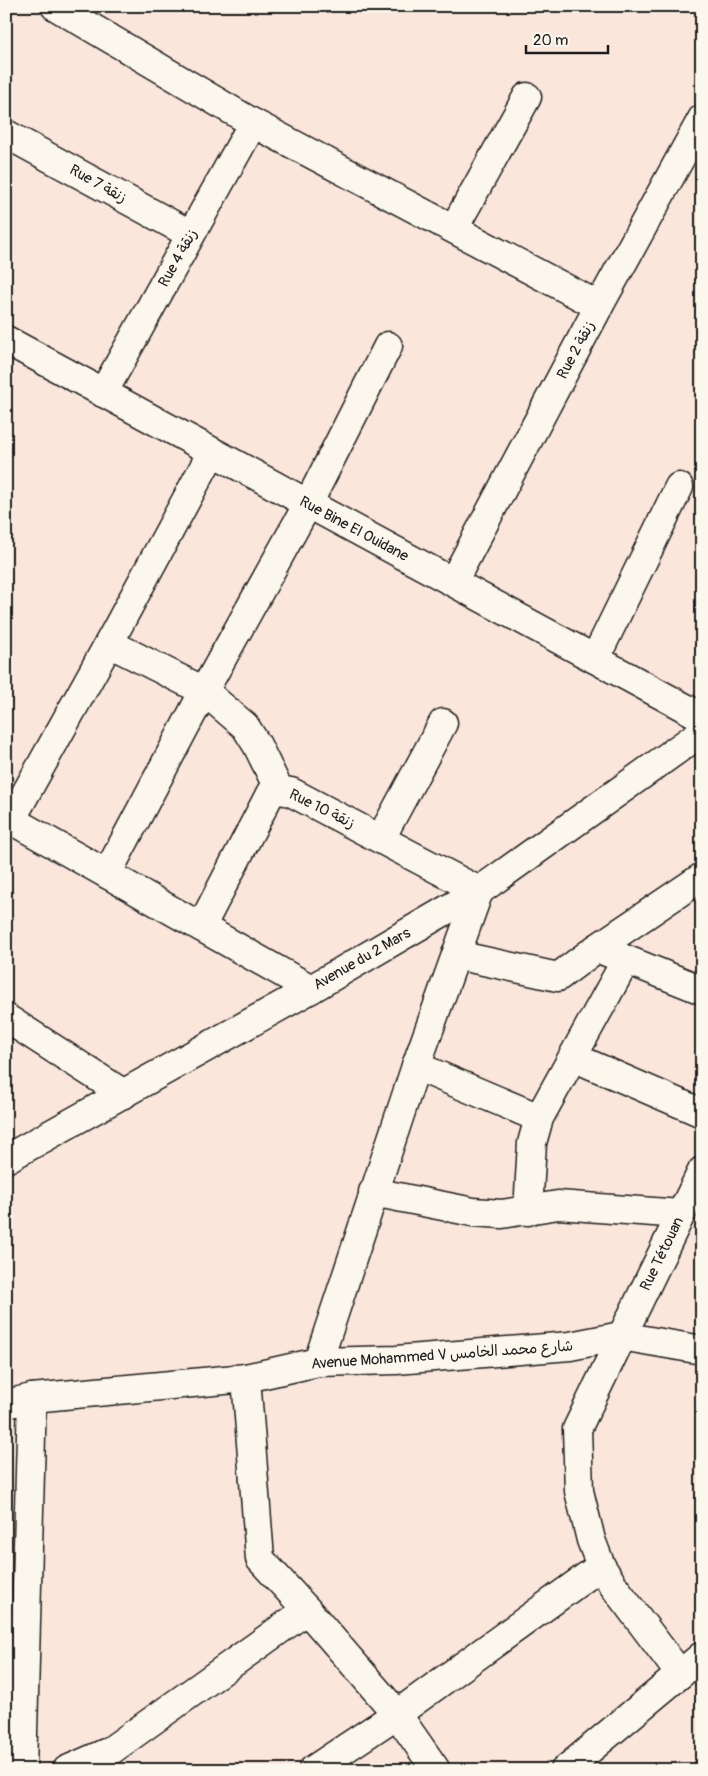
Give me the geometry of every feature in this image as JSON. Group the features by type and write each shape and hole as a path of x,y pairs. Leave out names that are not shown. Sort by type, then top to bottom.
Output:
{"street":[{"path":"55,6 253,123 599,306"},
{"path":"454,228 527,97"},
{"name":"Rue 2 زنقة","path":"453,582 599,306 702,119"},
{"name":"Rue 4 زنقة","path":"103,393 253,123"},
{"name":"Rue 7 زنقة","path":"6,134 190,234"},
{"name":"Rue Bine El Ouidane","path":"6,340 702,717"},
{"path":"107,874 204,690 308,504 388,346"},
{"path":"212,452 110,643 9,819 311,989"},
{"path":"595,659 679,487"},
{"path":"110,643 204,690 245,726 257,745 279,790"},
{"path":"381,838 443,723"},
{"name":"Avenue du 2 Mars","path":"6,1159 311,989 479,891 702,732"},
{"name":"Rue 10 زنقة","path":"201,927 271,792 279,790 291,792 479,891"},
{"path":"456,955 558,978 597,948 702,877"},
{"path":"318,1362 416,1066 479,891"},
{"path":"597,948 702,990"},
{"path":"528,1211 532,1143 539,1118 626,960"},
{"path":"6,1018 124,1094"},
{"path":"573,1057 702,1113"},
{"path":"416,1066 539,1118"},
{"name":"Rue Tétouan","path":"680,1674 613,1585 601,1566 591,1540 579,1491 577,1429 702,1172"},
{"path":"373,1192 473,1212 502,1214 558,1205 681,1214"},
{"name":"Avenue Mohammed V شارع محمد الخامس","path":"6,1404 19,1395 246,1378 318,1362 396,1360 463,1353 570,1346 621,1336 702,1350"},
{"path":"246,1378 260,1559 397,1714 436,1770"},
{"path":"19,1395 22,1770"},
{"path":"313,1770 397,1714 601,1566"},
{"path":"67,1770 110,1751 307,1610"},
{"path":"565,1770 702,1656"}]}
